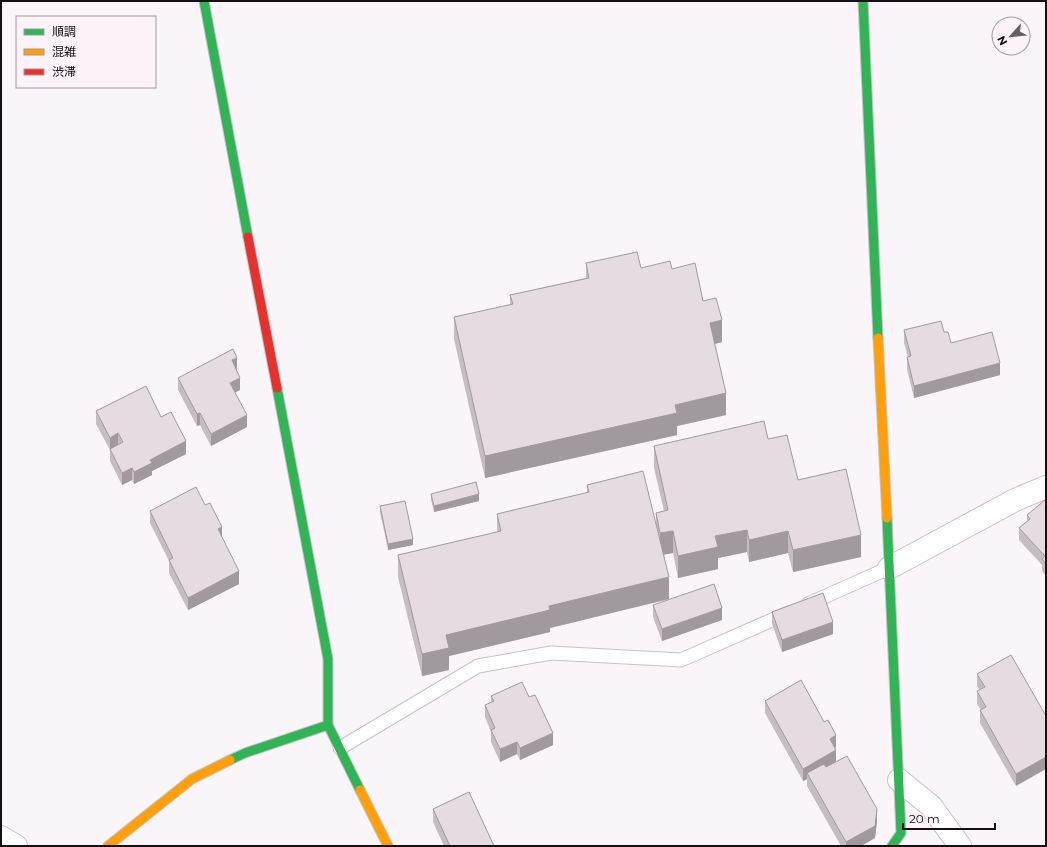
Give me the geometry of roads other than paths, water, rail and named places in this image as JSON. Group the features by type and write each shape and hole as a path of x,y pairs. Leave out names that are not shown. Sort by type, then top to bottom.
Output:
{"street":[{"path":"204,1 328,659 328,725 388,846"},
{"path":"864,1 901,834 892,846"},
{"path":"889,568 1015,500 1046,487"},
{"path":"108,846 192,779 245,754 328,725"},
{"path":"899,780 931,806 960,846"},
{"path":"1,837 16,846"}],"lane":[{"path":"340,748 478,666 551,653 681,660 889,568"}]}
